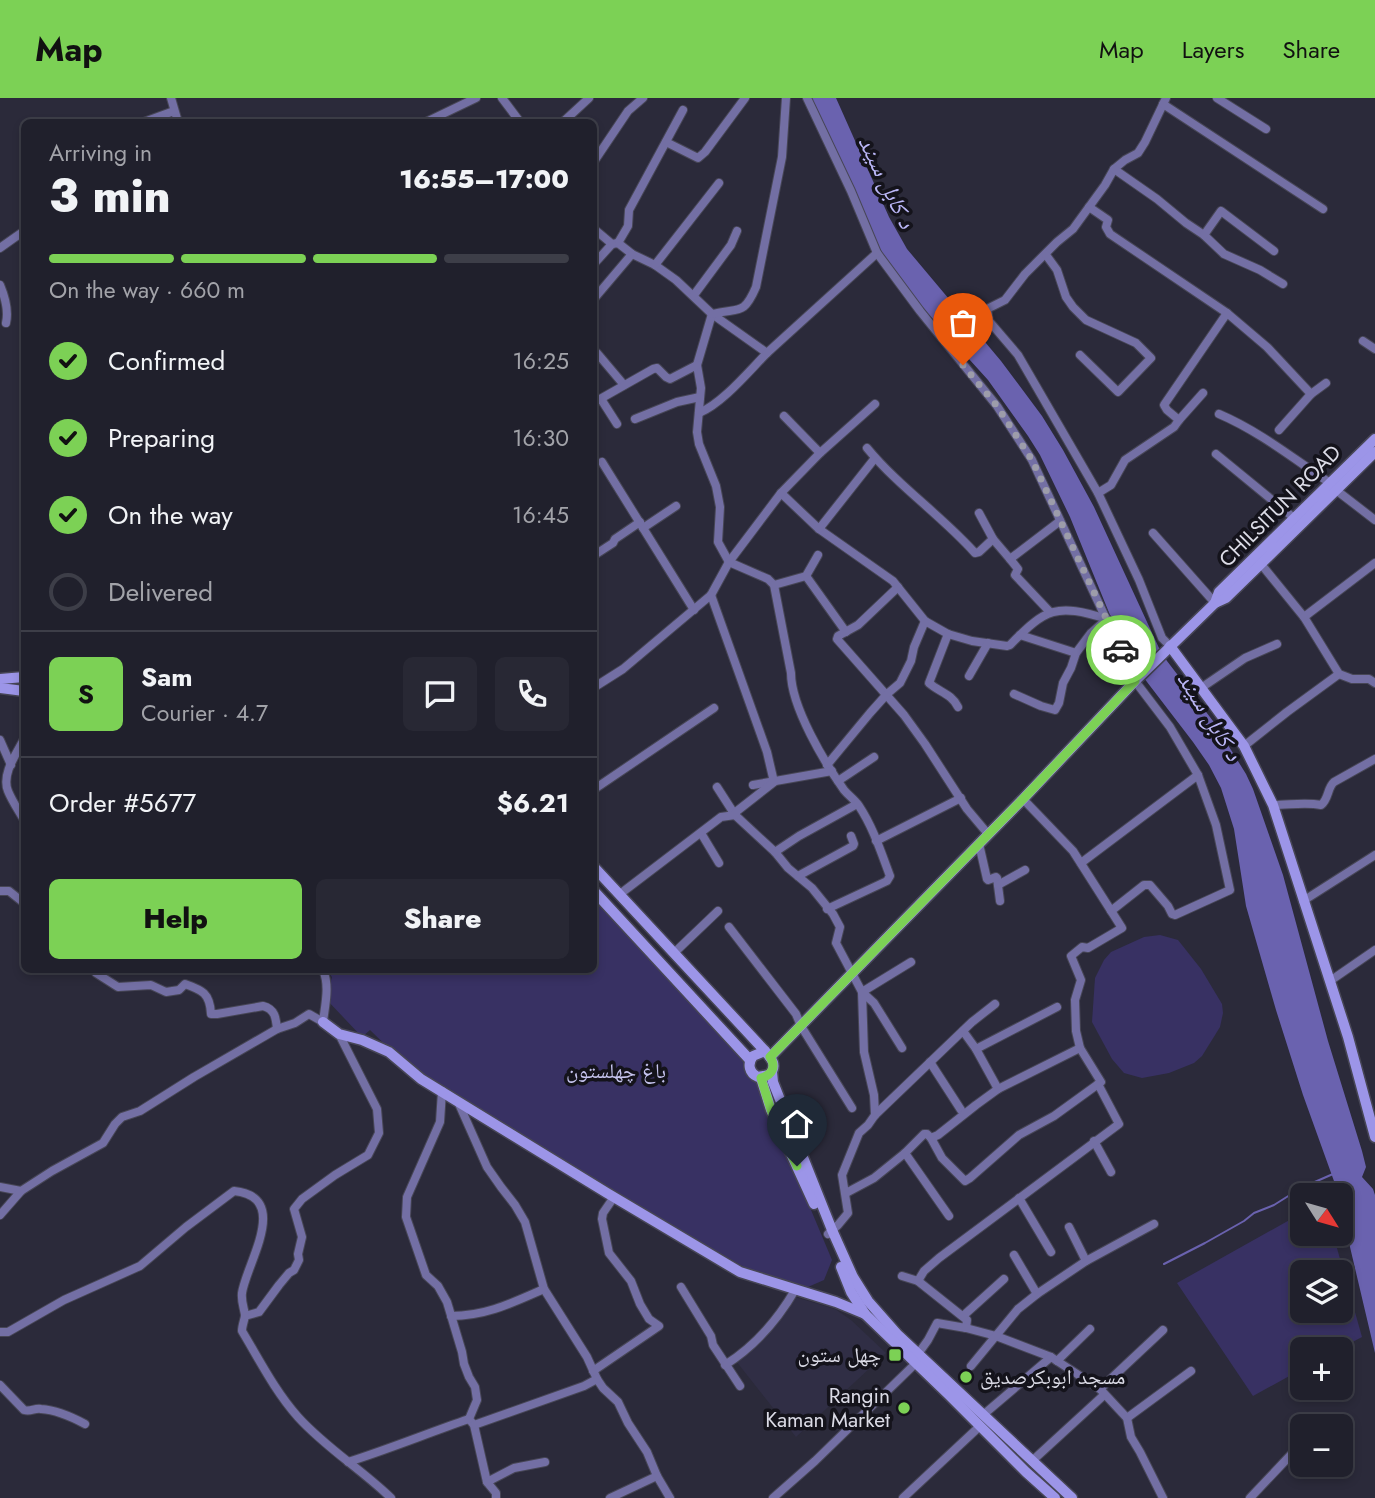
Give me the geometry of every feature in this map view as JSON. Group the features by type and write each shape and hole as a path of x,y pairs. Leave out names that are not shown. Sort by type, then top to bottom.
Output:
{"main road":[{"name":"CHILSITUN ROAD","path":"768,1054 801,1026 1167,649 1261,564 1375,439"},
{"name":"CHILSITUN ROAD","path":"1215,603 1219,592 1294,518 1333,487 1370,465 1375,452"},
{"path":"1167,649 1201,688 1244,746 1273,805 1370,1101 1375,1137"},
{"path":"0,679 21,677"},
{"path":"0,688 21,691"},
{"path":"597,870 768,1054 774,1065 766,1075"},
{"path":"597,894 750,1060"},
{"path":"323,1022 338,1034 362,1040 389,1052 421,1079 740,1272 836,1302 865,1314"},
{"path":"768,1054 756,1054 750,1060 749,1068 754,1075 766,1075 773,1082 851,1292 865,1314 981,1420 1055,1498"},
{"path":"830,1232 868,1301 916,1359"},
{"path":"836,1302 851,1292"},
{"path":"981,1420 1072,1498"}],"street":[{"path":"171,98 177,119"},
{"path":"432,119 476,98"},
{"path":"502,98 518,119"},
{"path":"566,119 589,98"},
{"path":"597,157 628,111 643,98"},
{"path":"666,142 698,158 745,98"},
{"path":"712,314 736,312 749,303 756,287 782,158 786,98"},
{"path":"807,98 852,191 877,253 997,406 1032,460 1137,679 1170,727 1198,775 1216,825 1230,890 1175,915 1150,885 1144,885 1111,911"},
{"path":"1217,98 1266,129"},
{"path":"1167,649 1139,580 1098,493 1018,355 989,321 987,309 1005,300 1025,274 1073,229 1114,169 1138,153 1164,101 1323,209"},
{"path":"597,261 628,226 629,210 683,110"},
{"path":"152,119 174,111"},
{"path":"1114,169 1157,198 1224,254 1283,284"},
{"path":"655,265 719,183"},
{"path":"1089,207 1108,220 1106,227 1110,233 1227,313 1267,347 1311,394"},
{"path":"1204,235 1222,211 1274,251"},
{"path":"597,231 676,280 712,314 767,354"},
{"path":"694,295 737,231"},
{"path":"0,248 21,233"},
{"path":"699,413 730,390 877,253"},
{"path":"597,295 632,254"},
{"path":"1046,255 1057,270 1066,297 1086,320 1136,343 1152,358 1118,392 1080,355"},
{"path":"0,285 8,315 6,323"},
{"path":"1179,420 1164,405 1227,313"},
{"path":"712,314 697,365 701,388 697,432 716,486 720,507 718,542 729,562 768,579 774,585 792,685 806,726 838,781 857,804 890,876 890,879 852,899 827,909"},
{"path":"1363,341 1375,349"},
{"path":"597,354 624,385"},
{"path":"597,401 653,369 657,368 670,379 697,365"},
{"path":"1279,430 1311,394 1326,383"},
{"path":"1098,493 1111,485 1125,460 1174,427 1203,393"},
{"path":"635,419 677,402 700,397"},
{"path":"597,404 617,424"},
{"path":"597,685 623,669 711,594 729,562 782,493 820,453 875,404"},
{"path":"1219,414 1280,449 1375,520"},
{"path":"784,416 820,453"},
{"path":"867,448 905,488 950,526 975,553 993,539"},
{"path":"1216,454 1294,518"},
{"path":"819,529 875,458"},
{"path":"602,462 694,610"},
{"path":"782,493 819,529 893,581 925,621 948,634 972,641 1010,645 1049,611 1063,610 1107,620"},
{"path":"597,553 615,539 676,506"},
{"path":"979,513 993,539 1018,569 1015,575 1049,611"},
{"path":"1010,559 1060,521"},
{"path":"1153,533 1215,603"},
{"path":"774,585 806,576 818,555"},
{"path":"1304,617 1375,563"},
{"path":"1261,564 1304,617 1339,674 1352,679 1373,679"},
{"path":"806,576 846,632"},
{"path":"898,587 858,625 837,639 904,715 967,810 988,834"},
{"path":"711,594 767,752 774,782"},
{"path":"1014,694 1055,710 1076,653 1091,633 1107,620"},
{"path":"752,785 830,768 887,694 896,688 911,661 925,621"},
{"path":"948,634 929,683 951,696 958,707"},
{"path":"1020,635 1076,653"},
{"path":"969,676 988,643"},
{"path":"1201,688 1245,659 1277,645"},
{"path":"1244,746 1339,674"},
{"path":"597,787 714,708"},
{"path":"0,740 11,765"},
{"path":"21,745 6,783 21,815"},
{"path":"838,781 874,757"},
{"path":"1273,805 1306,802 1321,805 1334,782 1375,759"},
{"path":"1081,863 1198,775"},
{"path":"620,894 721,817 735,815 774,782"},
{"path":"717,787 735,815 811,888 833,914 840,927 836,943 862,992 874,1003 902,1048"},
{"path":"876,841 961,798"},
{"path":"846,1193 874,1178 927,1133 942,1158 965,1181 1019,1135 1054,1116 1101,1082 1080,1048 1074,1000 1081,980 1071,956 1082,947 1088,948 1121,930 1122,926 1073,851 1023,799"},
{"path":"775,852 857,804"},
{"path":"701,833 719,863"},
{"path":"798,876 853,846 851,836"},
{"path":"979,844 986,879 997,877 1000,901"},
{"path":"1303,901 1375,855"},
{"path":"998,886 1025,870"},
{"path":"0,891 9,891 21,901"},
{"path":"674,953 718,911"},
{"path":"729,926 796,1014 852,1108"},
{"path":"1330,981 1375,950"},
{"path":"862,992 911,962"},
{"path":"96,973 118,987 151,985 166,992 179,990 185,984 198,988 208,1000 211,1014 263,1006 270,1008 275,1014 277,1030"},
{"path":"0,1215 21,1191 103,1143 122,1117 141,1111 194,1077 309,1014 323,1022 327,996 324,973"},
{"path":"862,992 864,1052 874,1095 875,1115"},
{"path":"830,1232 848,1213 842,1175 859,1133 962,1031 995,1004"},
{"path":"976,1049 1057,1007"},
{"path":"962,1031 976,1049 998,1089"},
{"path":"246,1316 259,1312 289,1273 295,1270 302,1237 294,1209 302,1199 368,1155 379,1133 377,1109 338,1034"},
{"path":"931,1138 998,1089 1080,1048"},
{"path":"930,1062 961,1110"},
{"path":"918,1280 924,1270 939,1258 1119,1124 1098,1084"},
{"path":"442,1091 440,1122 407,1197 406,1217 426,1275 438,1286 447,1301 468,1377 475,1387 477,1400 471,1422 487,1482 496,1493 496,1498"},
{"path":"457,1099 487,1167 525,1222 544,1289 603,1388 618,1402 670,1498"},
{"path":"1094,1141 1111,1172"},
{"path":"905,1153 948,1216"},
{"path":"0,1187 21,1191"},
{"path":"0,1332 8,1332 64,1300 140,1266 234,1191 243,1192 260,1205 263,1213 262,1233 242,1293 246,1316 242,1331 270,1381 300,1418 332,1451 391,1498"},
{"path":"348,1462 387,1450 429,1432 471,1422 584,1386 659,1326 649,1320 631,1281 609,1253 602,1219 614,1197"},
{"path":"1019,1198 1051,1252"},
{"path":"971,1366 1018,1309 1037,1294 1086,1261 1154,1224"},
{"path":"1069,1227 1086,1261"},
{"path":"1014,1255 1037,1294"},
{"path":"902,1276 918,1280 967,1320 965,1328"},
{"path":"963,1317 1003,1279"},
{"path":"681,1287 713,1345 740,1386"},
{"path":"451,1316 482,1314 544,1289"},
{"path":"725,1365 765,1333 784,1310 795,1290"},
{"path":"773,1498 815,1461 916,1359 937,1323 996,1336 1054,1359 1102,1392 1128,1418 1131,1437 1163,1498"},
{"path":"903,1498 981,1420 1090,1329"},
{"path":"1032,1461 1163,1330"},
{"path":"1128,1418 1191,1371"},
{"path":"0,1385 24,1410 29,1412 37,1408 51,1411 85,1424"},
{"path":"1250,1498 1290,1456"},
{"path":"487,1482 514,1468 545,1462"},
{"path":"610,1498 657,1476"}],"shaded area":[{"path":"810,98 836,98 889,217 907,249 1001,361 1042,416 1094,507 1159,648 1213,721 1253,789 1283,875 1328,1041 1362,1151 1366,1167 1362,1177 1375,1195 1375,1353 1350,1246 1353,1246 1353,1183 1335,1183 1303,1095 1246,906 1234,829 1221,788 1209,765 1134,665 1121,642 1070,517 1028,436 988,380 897,276 876,243"},
{"path":"795,1297 835,1309 851,1320 886,1353 796,1437 736,1361 766,1336"}],"green space":[{"name":"باغ چهلستون","path":"597,902 745,1060 753,1080 759,1086 832,1260 824,1280 801,1290 758,1275 405,1064 370,1030 362,1037 326,999 332,977 329,973 597,973"},
{"path":"1160,935 1178,940 1201,969 1222,1004 1223,1013 1220,1027 1202,1056 1194,1063 1169,1073 1142,1078 1124,1073 1112,1059 1092,1022 1095,978 1111,952 1144,937"},
{"path":"1290,1220 1290,1246 1336,1246 1340,1260 1290,1260 1290,1323 1353,1323 1353,1305 1362,1337 1353,1342 1353,1337 1290,1337 1290,1376 1253,1396 1177,1283"}],"waterway":[{"path":"1164,1264 1254,1213 1333,1174"}],"way so far":[{"path":"963,365 997,406 1032,460 1121,650"}],"place":[{"name":"چهل ستون","path":"895,1355"},
{"name":"مسجد ابوبکرصدیق","path":"966,1377"},
{"name":"Rangin Kaman Market","path":"904,1408"}],"route":[{"path":"797,1166 771,1110 761,1078 772,1072 774,1065 770,1057 1135,681 1121,650"}],"water label":[{"name":"د کابل سيند","path":"887,182"},
{"name":"د کابل سيند","path":"1210,716"}]}
